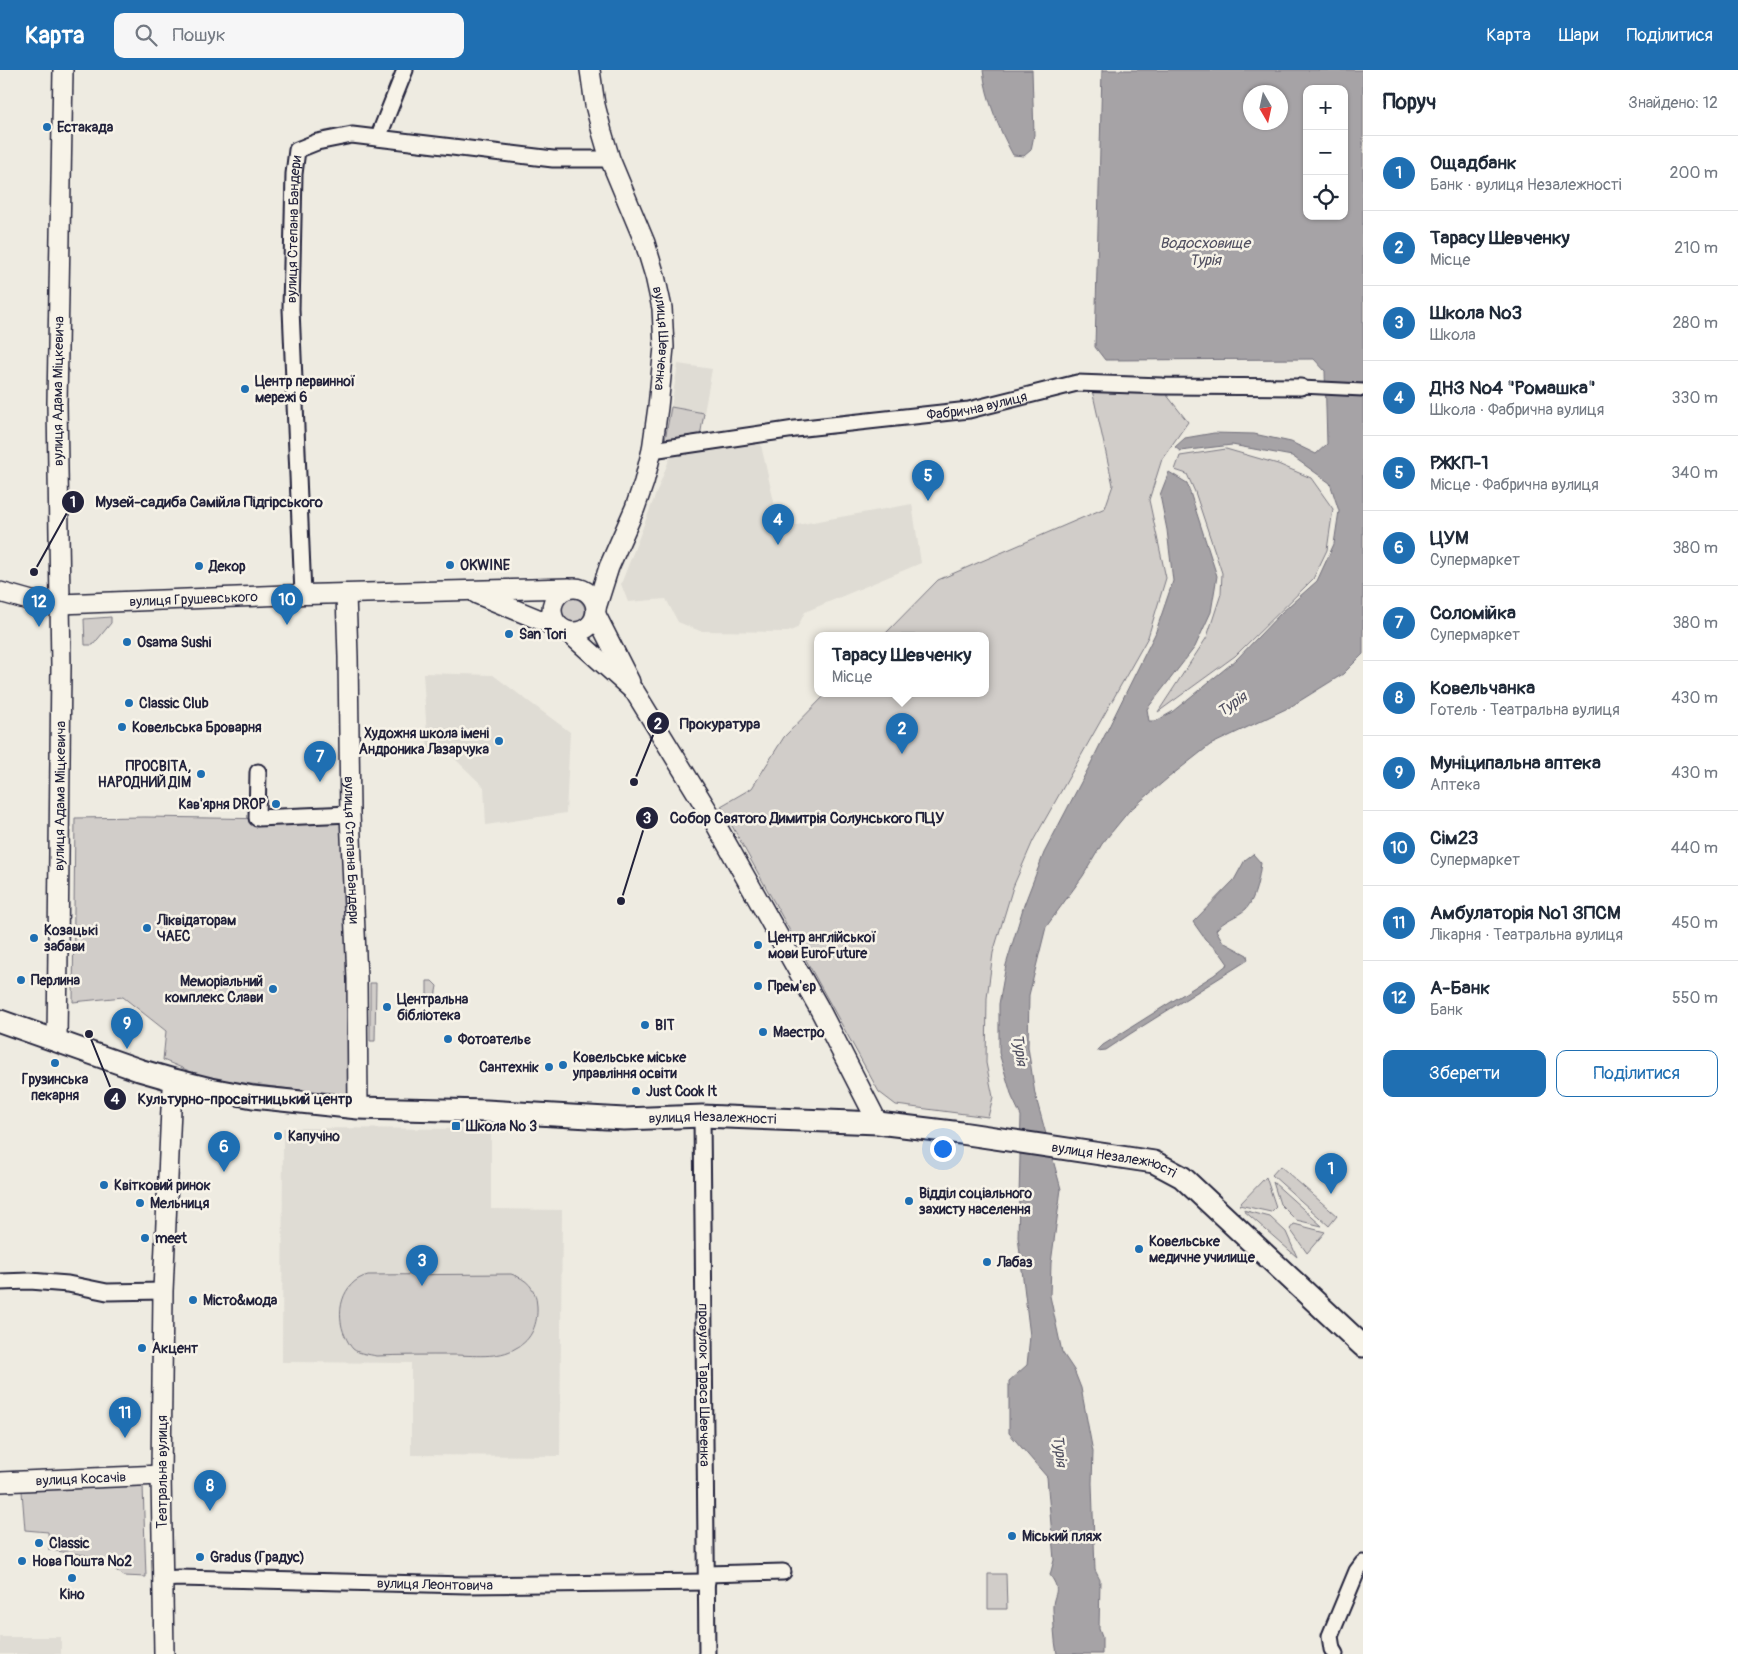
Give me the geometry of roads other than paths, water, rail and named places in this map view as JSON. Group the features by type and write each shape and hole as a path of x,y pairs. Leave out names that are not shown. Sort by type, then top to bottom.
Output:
{"main road":[{"name":"вулиця Незалежності","path":"0,1021 174,1080 253,1097 358,1108 486,1111 624,1118 702,1116 878,1123 961,1132 1154,1162 1182,1177 1363,1346"}],"street":[{"name":"вулиця Адама Міцкевича","path":"56,1041 61,604 58,403 62,70"},
{"path":"378,138 405,70"},
{"name":"вулиця Шевченка","path":"590,70 595,105 610,159 644,243 655,276 662,308 664,346 652,450 636,508 609,567 596,611"},
{"name":"вулиця Степана Бандери","path":"303,594 292,309 294,174 297,150 317,142 352,135 552,159 610,159"},
{"name":"Фабрична вулиця","path":"652,450 795,429 969,410 1077,383 1301,387"},
{"path":"1301,387 1363,390"},
{"path":"609,567 573,588 562,591 556,596 551,610 556,624 635,692"},
{"path":"468,591 573,588 584,590 590,594 596,611 635,692 711,816 819,1008 878,1123"},
{"name":"вулиця Грушевського","path":"0,592 32,601 61,604 303,594 468,591 565,630"},
{"name":"вулиця Степана Бандери","path":"346,594 350,814 357,974 358,1108"},
{"path":"565,630 582,630 593,622 596,611"},
{"path":"258,772 257,818 350,814"},
{"name":"Театральна вулиця","path":"164,1654 162,1475 164,1291 171,1109 174,1080"},
{"name":"провулок Тараса Шевченка","path":"702,1116 707,1654"},
{"path":"0,1282 30,1281 68,1284 107,1292 164,1291"},
{"name":"вулиця Косачів","path":"0,1482 162,1475"},
{"path":"1335,1654 1332,1649 1330,1636 1363,1563"},
{"name":"вулиця Леонтовича","path":"163,1579 467,1585 707,1578 783,1572"}],"water":[{"path":"983,70 1032,70 1034,135 1031,150 1024,156 1013,155 1003,135 990,103"},
{"name":"Водосховище Турія","path":"1102,70 1363,70 1363,654 1343,674 1290,707 1210,745 1129,811 1102,844 1083,876 1046,927 1029,995 1028,1047 1035,1094 1061,1189 1051,1263 1050,1296 1062,1352 1074,1370 1081,1388 1093,1452 1092,1483 1095,1570 1100,1580 1099,1629 1102,1637 1102,1654 1057,1654 1053,1610 1056,1586 1050,1575 1054,1560 1047,1477 1009,1433 1009,1381 1027,1365 1030,1336 1018,1237 1021,1116 1012,1097 999,1053 999,1004 1006,965 1024,905 1044,853 1155,634 1173,581 1167,530 1160,495 1169,472 1187,483 1217,576 1211,612 1195,647 1147,709 1149,721 1156,721 1172,712 1236,660 1281,613 1317,581 1334,544 1339,511 1330,483 1292,456 1232,445 1180,451 1175,447 1185,438 1214,433 1254,434 1291,442 1316,454 1327,444 1325,371 1314,359 1105,360 1095,347"},
{"path":"1253,854 1261,863 1252,899 1246,909 1216,930 1223,942 1247,955 1248,960 1106,1050 1097,1051 1103,1045 1214,975 1228,964 1221,954 1205,939 1193,922 1234,880 1245,860"}],"place":[{"name":"Естакада","path":"47,127"},
{"name":"Центр первинної мережі 6","path":"245,389"},
{"name":"РЖКП-1","path":"928,501"},
{"name":"ДНЗ №4 \"Ромашка\"","path":"778,545"},
{"name":"OKWINE","path":"450,565"},
{"name":"Декор","path":"199,566"},
{"name":"Музей-садиба Самійла Підгірського","path":"34,572"},
{"name":"Сім23","path":"287,625"},
{"name":"А-Банк","path":"39,627"},
{"name":"San Tori","path":"509,634"},
{"name":"Osama Sushi","path":"127,642"},
{"name":"Classic Club","path":"129,703"},
{"name":"Ковельська Броварня","path":"122,727"},
{"name":"Художня школа імені Андроника Лазарчука","path":"499,741"},
{"name":"Тарасу Шевченку","path":"902,754"},
{"name":"ПРОСВІТА, НАРОДНИЙ ДІМ","path":"201,774"},
{"name":"Соломійка","path":"320,782"},
{"name":"Прокуратура","path":"634,782"},
{"name":"Кав'ярня DROP","path":"276,804"},
{"name":"Собор Святого Димитрія Солунського ПЦУ","path":"621,901"},
{"name":"Ліквідаторам ЧАЕС","path":"147,928"},
{"name":"Козацькі забави","path":"34,938"},
{"name":"Центр англійської мови EuroFuture","path":"758,945"},
{"name":"Перлина","path":"21,980"},
{"name":"Прем'єр","path":"758,986"},
{"name":"Меморіальний комплекс Слави","path":"273,989"},
{"name":"Центральна бібліотека","path":"387,1007"},
{"name":"ВІТ","path":"645,1025"},
{"name":"Маестро","path":"763,1032"},
{"name":"Культурно-просвітницький центр","path":"89,1034"},
{"name":"Фотоательє","path":"448,1039"},
{"name":"Муніципальна аптека","path":"127,1049"},
{"name":"Грузинська пекарня","path":"55,1063"},
{"name":"Ковельське міське управління освіти","path":"563,1065"},
{"name":"Сантехнік","path":"549,1067"},
{"name":"Just Cook It","path":"636,1091"},
{"name":"Школа № 3","path":"456,1126"},
{"name":"Капучіно","path":"278,1136"},
{"name":"ЦУМ","path":"224,1172"},
{"name":"Квітковий ринок","path":"104,1185"},
{"name":"Ощадбанк","path":"1331,1194"},
{"name":"Відділ соціального захисту населення","path":"909,1201"},
{"name":"Мельниця","path":"140,1203"},
{"name":"meet","path":"145,1238"},
{"name":"Ковельське медичне училище","path":"1139,1249"},
{"name":"Лабаз","path":"987,1262"},
{"name":"Школа №3","path":"422,1286"},
{"name":"Місто&мода","path":"193,1300"},
{"name":"Акцент","path":"142,1348"},
{"name":"Амбулаторія №1 ЗПСМ","path":"125,1438"},
{"name":"Ковельчанка","path":"210,1511"},
{"name":"Міський пляж","path":"1012,1536"},
{"name":"Classic","path":"39,1543"},
{"name":"Gradus (Градус)","path":"200,1557"},
{"name":"Нова Пошта №2","path":"22,1561"},
{"name":"Кіно","path":"72,1578"}],"water label":[{"name":"Турія","path":"1232,704"},
{"name":"Турія","path":"1020,1050"},
{"name":"Турія","path":"1060,1451"}]}
